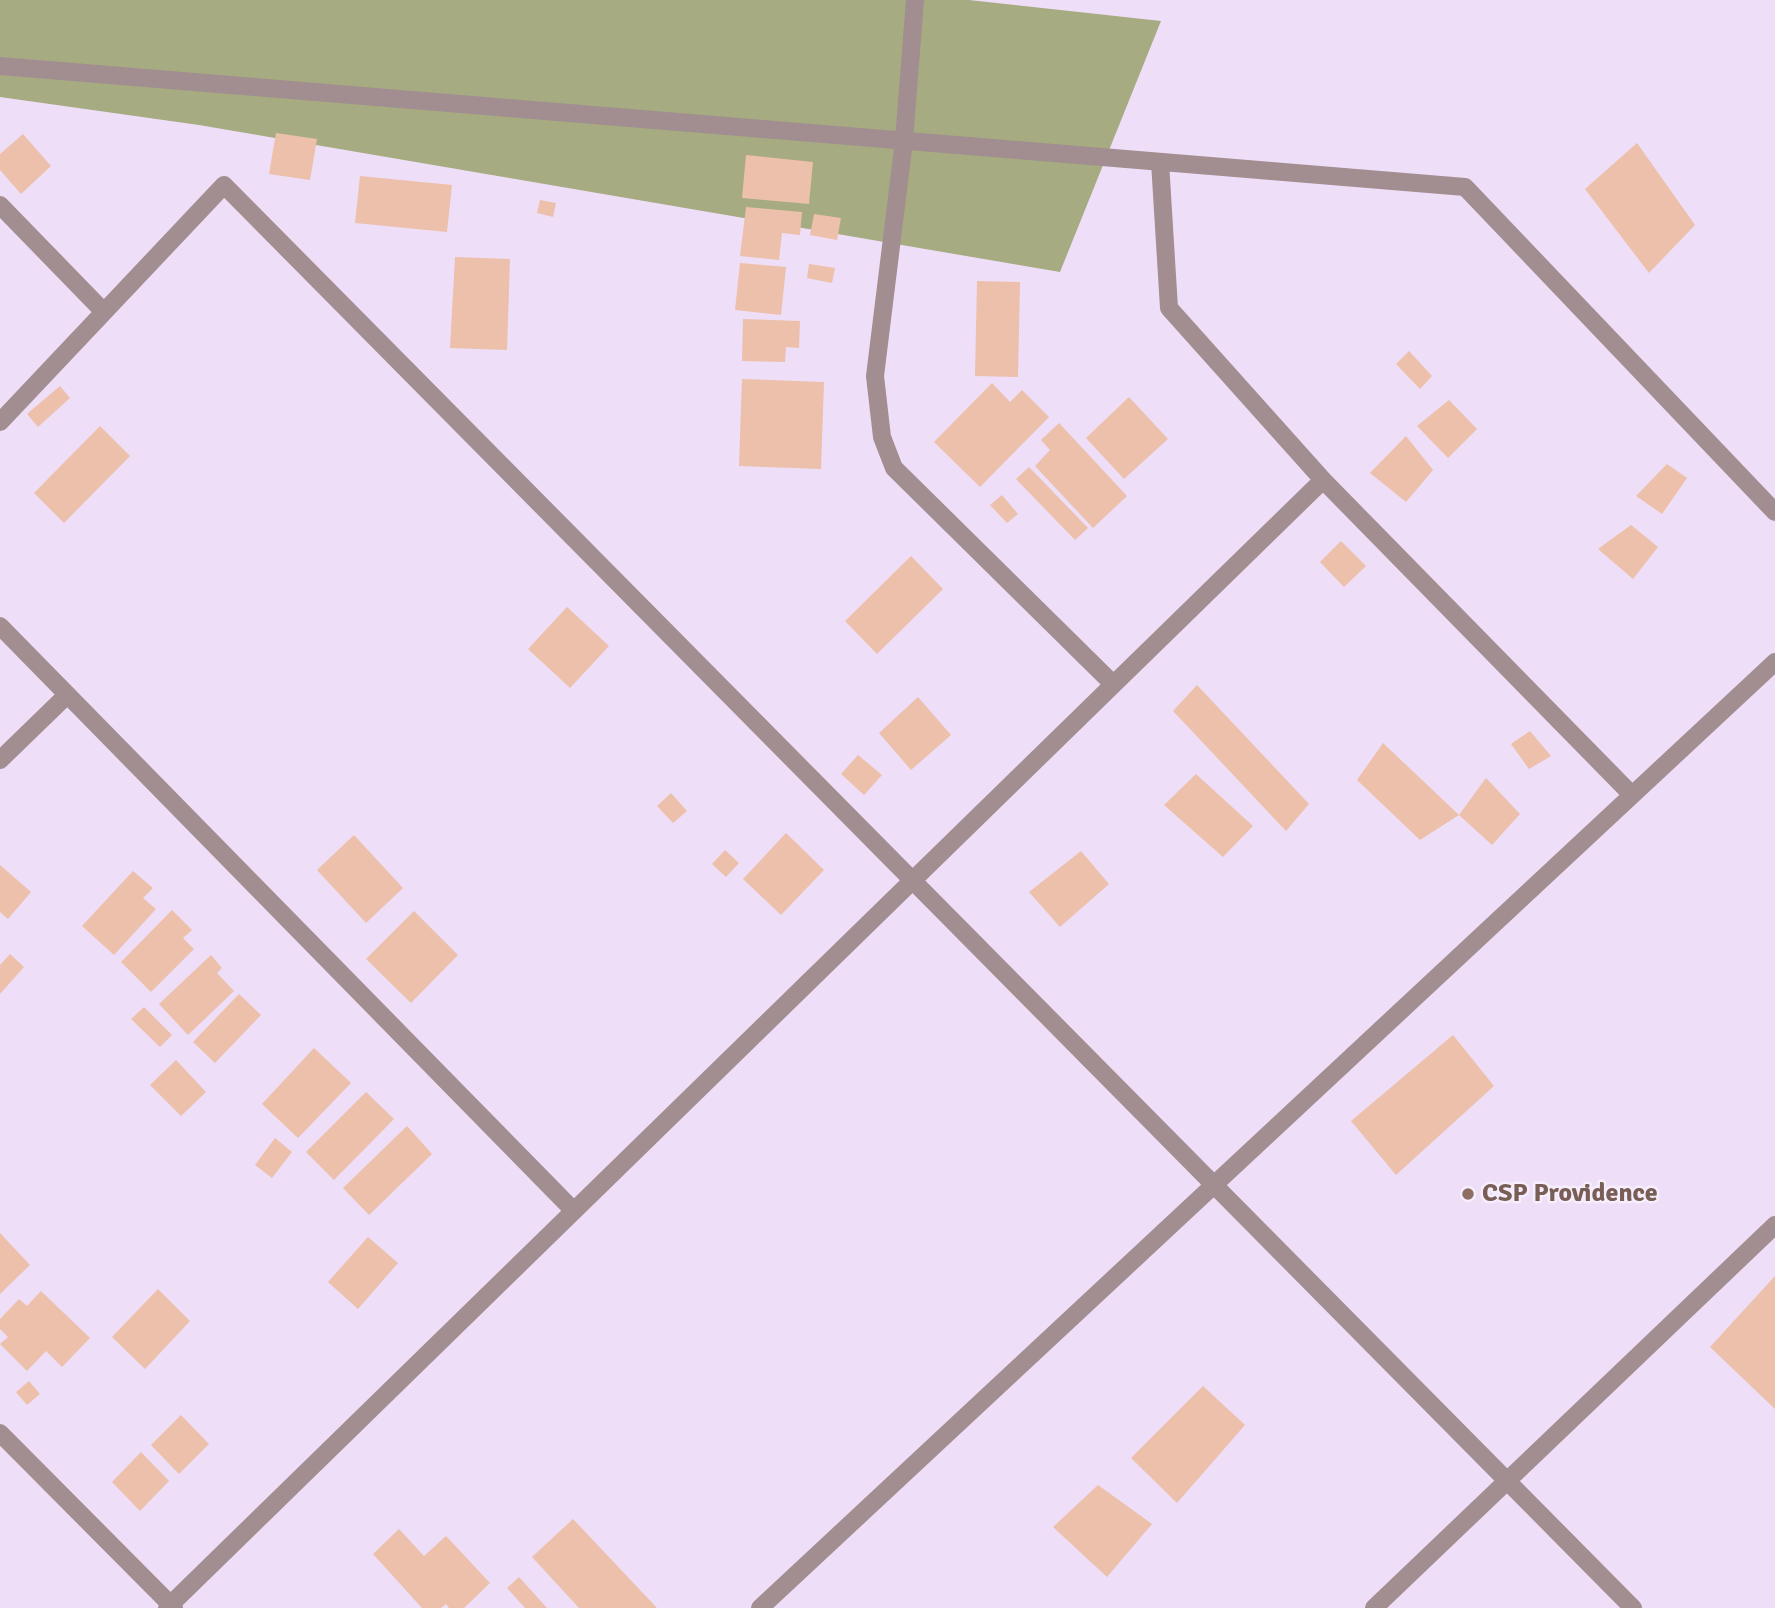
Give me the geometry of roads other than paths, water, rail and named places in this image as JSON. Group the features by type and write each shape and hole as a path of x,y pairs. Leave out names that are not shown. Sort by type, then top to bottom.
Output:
{"street":[{"path":"915,0 904,141 875,376 883,437 894,468 1113,684"},
{"path":"0,66 1465,187 1775,512"},
{"path":"1160,162 1169,308 1322,480 1632,795"},
{"path":"0,422 224,184 1633,1608"},
{"path":"0,205 104,312"},
{"path":"0,1433 171,1607 1322,480"},
{"path":"0,626 574,1211"},
{"path":"760,1608 1775,662"},
{"path":"0,760 67,695"},
{"path":"1374,1608 1775,1225"}],"place":[{"name":"CSP Providence","path":"1468,1194"}]}
